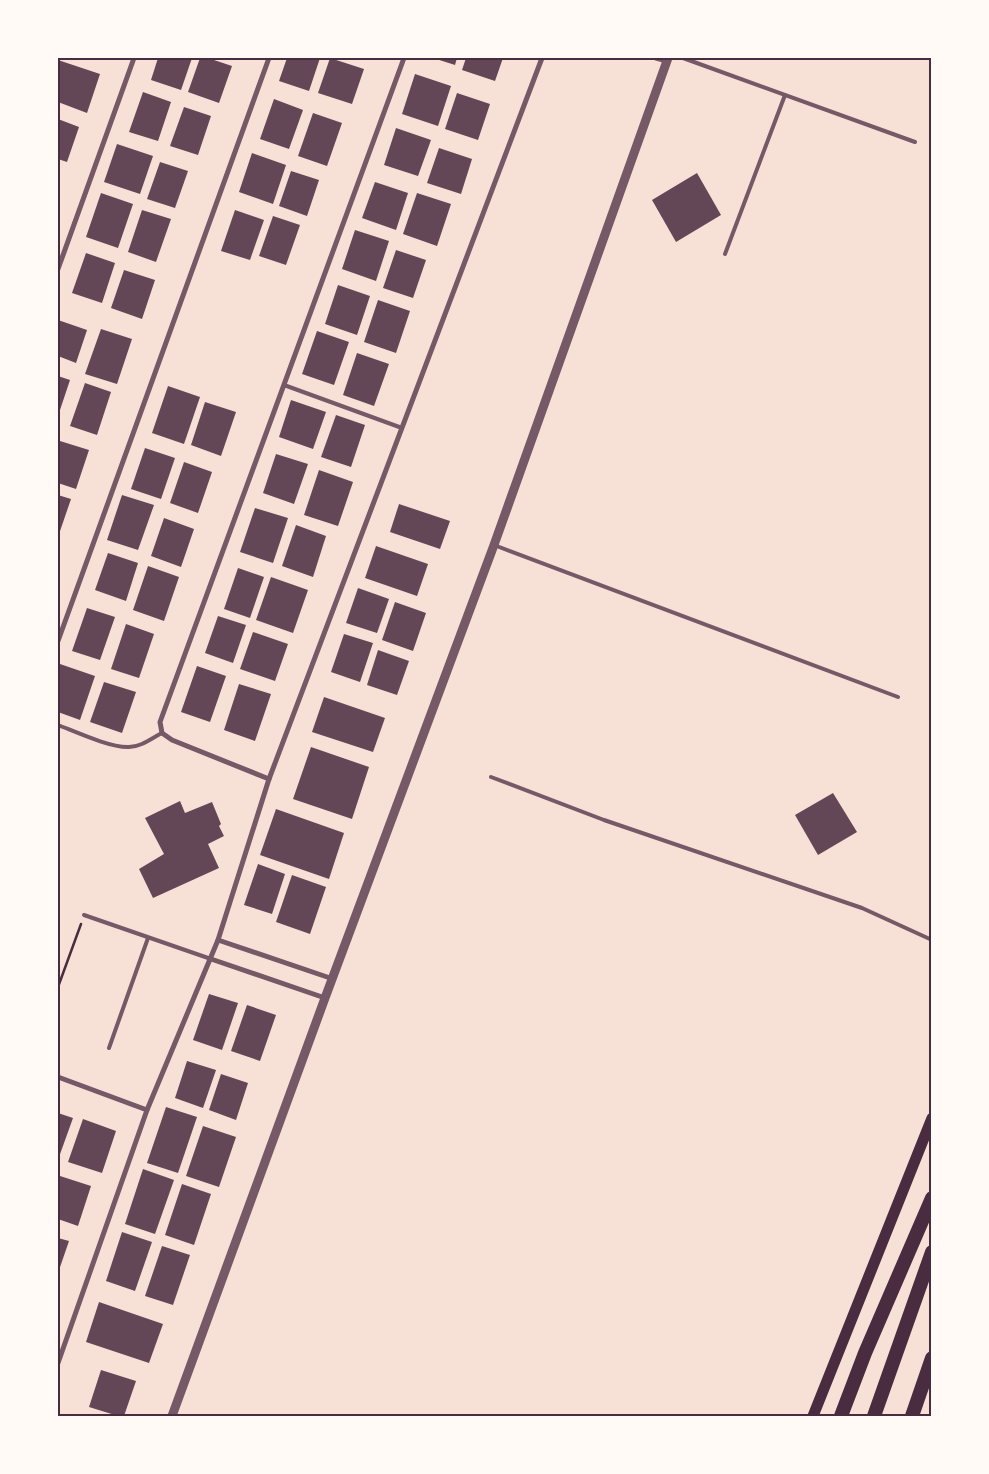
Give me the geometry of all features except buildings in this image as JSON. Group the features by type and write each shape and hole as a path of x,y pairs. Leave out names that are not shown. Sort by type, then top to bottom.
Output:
{"highway":[{"path":"841,1416 865,1353 932,1198"},
{"path":"874,1416 932,1252"},
{"path":"912,1416 932,1358"}],"main road":[{"path":"813,1416 932,1118"}],"street":[{"path":"58,269 134,58"},
{"path":"58,641 269,58"},
{"path":"269,779 172,740 162,733 160,722 404,58"},
{"path":"58,1363 147,1110 218,940 269,779 542,58"},
{"path":"172,1416 494,545 668,59 656,58"},
{"path":"218,940 334,979"},
{"path":"211,959 325,998"},
{"path":"58,1076 147,1110"}],"lane":[{"path":"683,58 914,142"},
{"path":"725,254 785,95"},
{"path":"284,385 402,428"},
{"path":"494,545 898,698"},
{"path":"58,725 119,746 130,747 162,733"},
{"path":"491,777 604,820 862,908 932,940"},
{"path":"84,915 211,959"},
{"path":"109,1048 148,938"}],"path":[{"path":"58,986 84,915"}]}
